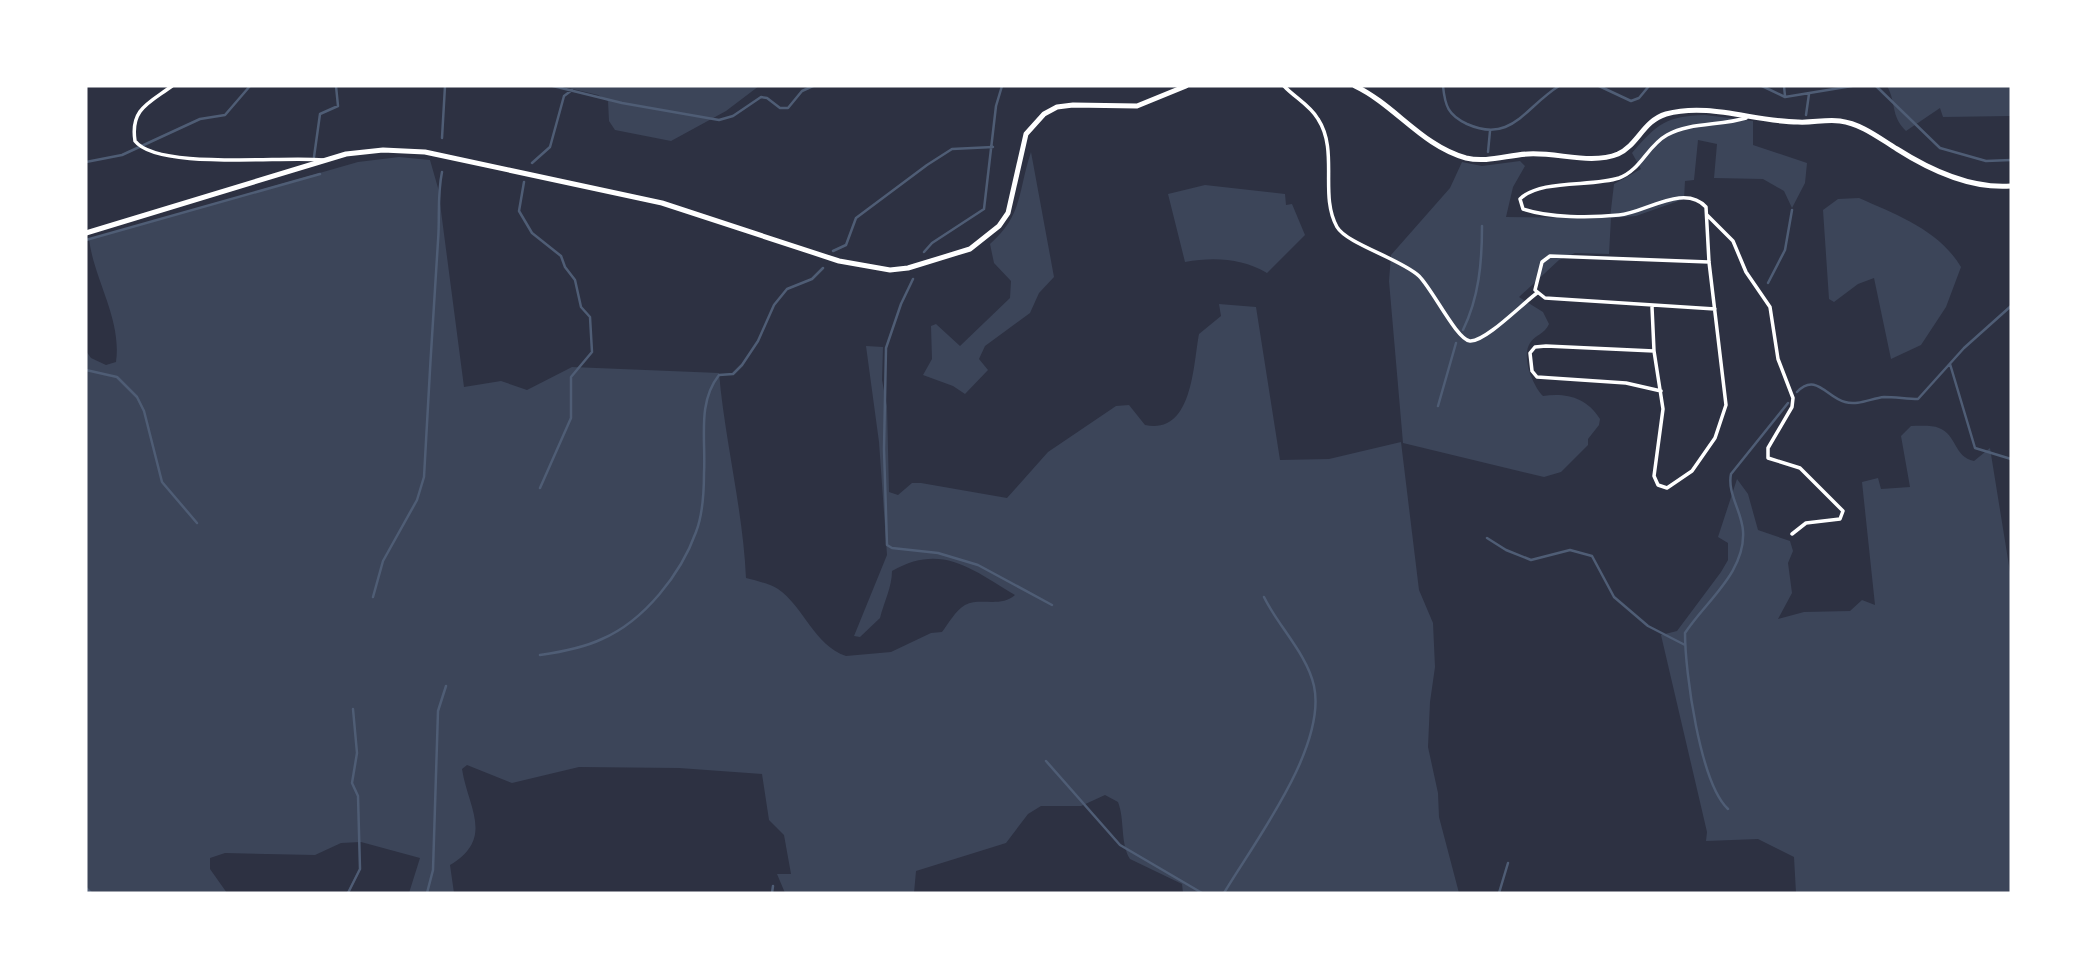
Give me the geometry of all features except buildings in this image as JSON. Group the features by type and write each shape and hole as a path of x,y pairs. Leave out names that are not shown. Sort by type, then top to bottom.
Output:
{"main road":[{"path":"86,233 362,151 425,152 662,203 839,261 890,270 908,268 970,248 999,226 1008,213 1026,134 1044,114 1057,107 1073,105 1137,106 1186,86"},
{"path":"1355,86 1375,96 1440,148 1482,161 1530,153 1612,155 1627,148 1647,124 1667,114 1682,111 1797,122 1830,120 1850,123 1929,167 1980,185 2011,186"}],"street":[{"path":"173,86 139,110 132,125 135,141 148,152 186,159 300,157 325,160"},
{"path":"1284,86 1318,118 1325,133 1333,216 1341,232 1412,270 1441,302 1459,337 1465,341 1482,340 1537,293 1542,261 1550,256 1709,261"},
{"path":"1751,116 1680,129 1664,136 1633,171 1618,178 1552,187 1526,194 1520,203 1522,209 1532,212 1616,215 1689,198 1700,202 1707,215 1733,241 1746,272 1770,307 1778,359 1793,398 1792,407 1768,448 1768,456 1772,461 1800,468 1843,512 1840,519 1813,521 1792,534"},
{"path":"1652,307 1654,351 1663,392 1654,472 1656,481 1662,488 1672,487 1692,471 1715,438 1725,412 1727,396 1709,261 1707,215"},
{"path":"1537,293 1545,298 1715,309"},
{"path":"1654,351 1546,346 1535,347 1530,353 1532,371 1538,377 1626,383 1663,392"}],"shaded area":[{"path":"560,86 759,86 726,111 671,141 615,130 609,121 608,101 598,95"},
{"path":"1887,86 2011,86 2011,116 1943,117 1940,108 1906,131 1898,120"},
{"path":"1705,115 1753,121 1753,145 1807,163 1805,183 1792,208 1784,191 1763,179 1714,178 1717,144 1698,140 1694,180 1685,181 1684,199 1636,216 1611,218 1609,254 1575,253 1559,260 1519,297 1543,312 1549,324 1532,340 1528,349 1532,379 1543,396 1575,398 1588,406 1600,419 1599,425 1588,439 1588,445 1561,472 1544,477 1403,443 1389,281 1391,255 1450,188 1462,162 1482,166 1520,161 1525,166 1513,187 1506,217 1610,218 1614,184 1641,169 1632,153 1641,143 1656,128 1671,120"},
{"path":"1031,152 1054,277 1039,293 1030,313 985,346 979,359 988,370 965,394 953,386 923,375 932,359 931,326 936,324 960,346 1010,298 1011,281 994,263 990,244 1001,233 1014,212"},
{"path":"399,157 430,160 438,188 464,387 501,381 527,390 572,367 719,373 746,578 778,589 817,635 835,651 846,656 891,652 931,633 942,632 965,605 1003,601 1015,595 956,563 942,559 926,559 910,563 892,571 880,618 860,637 854,636 887,555 879,442 866,346 883,347 882,380 887,406 889,492 898,495 912,483 921,483 1007,498 1048,452 1116,406 1129,405 1145,425 1161,425 1173,419 1182,409 1188,395 1199,334 1221,316 1219,304 1256,307 1280,460 1329,459 1401,442 1419,590 1433,623 1435,667 1428,747 1438,793 1439,817 1459,893 1183,893 1182,884 1130,859 1125,846 1118,802 1105,795 1081,806 1041,806 1028,814 1006,843 916,871 914,893 785,893 777,874 791,874 784,835 769,820 762,774 679,768 579,767 512,783 467,765 462,769 473,809 475,833 472,844 464,855 450,865 454,893 409,893 420,858 361,842 341,843 315,855 225,853 210,858 210,869 227,893 86,893 86,351 91,358 106,365 116,362 117,346 115,330 89,239 358,162"},
{"path":"1205,185 1285,194 1286,205 1292,204 1305,235 1267,273 1248,264 1227,260 1185,262 1168,194"},
{"path":"1859,198 1929,233 1952,254 1961,267 1946,307 1921,345 1891,359 1874,278 1858,284 1834,302 1829,299 1823,210 1838,199"},
{"path":"1911,426 1929,426 1945,431 1959,451 1967,459 1974,461 1990,448 2011,578 2011,893 1796,893 1794,857 1758,839 1706,841 1707,832 1661,635 1677,631 1728,560 1728,543 1718,537 1737,479 1748,494 1758,530 1790,541 1793,551 1788,563 1792,593 1778,619 1804,612 1850,611 1862,600 1875,605 1862,482 1878,478 1881,489 1910,487 1901,436"}],"waterway":[{"path":"86,162 122,155 200,119 225,115 250,86"},
{"path":"314,157 320,114 338,106 336,86"},
{"path":"442,138 445,86"},
{"path":"553,86 622,103 719,120 733,116 761,97 767,98 780,108 788,108 802,91 813,86"},
{"path":"924,252 932,243 984,209 996,106 1002,86"},
{"path":"1443,86 1446,104 1452,113 1467,124 1482,129 1507,126 1559,86"},
{"path":"1599,86 1631,101 1639,98 1649,86"},
{"path":"1762,86 1785,97 1852,86"},
{"path":"1784,86 1785,96"},
{"path":"1876,86 1940,148 1986,161 2011,160"},
{"path":"532,163 550,147 564,96 572,90"},
{"path":"1806,115 1809,94"},
{"path":"1488,152 1490,131"},
{"path":"833,251 846,245 856,218 927,165 952,149 993,147"},
{"path":"373,597 383,561 417,500 424,477 442,172"},
{"path":"86,240 320,174"},
{"path":"524,182 519,211 532,233 561,256 575,280 581,307 590,317 592,352 571,377 571,418 540,488"},
{"path":"1768,283 1785,250 1792,210"},
{"path":"1463,330 1473,305 1478,280 1482,226"},
{"path":"540,655 587,645 617,631 646,608 671,580 689,548 700,518 704,488 705,409 712,386 719,375 733,374 742,365 758,341 774,305 787,289 812,279 823,268"},
{"path":"913,279 886,348 884,449 887,545 892,548 938,553 978,565 1052,605"},
{"path":"1797,392 1804,387 1816,385 1839,400 1850,403 1884,397 1918,399 1964,348 2011,306"},
{"path":"1438,406 1456,343"},
{"path":"1950,364 1975,448 2011,459"},
{"path":"86,370 117,377 137,397 144,411 162,482 197,523"},
{"path":"1728,809 1718,796 1702,752 1691,699 1685,633 1723,586 1738,560 1743,531 1731,488 1731,474 1788,403"},
{"path":"1487,538 1506,550 1531,560 1570,550 1592,556 1614,597 1648,626 1685,645"},
{"path":"1224,893 1286,793 1310,737 1315,710 1314,686 1310,674 1299,651 1264,597"},
{"path":"427,893 433,870 438,711 446,686"},
{"path":"348,893 360,869 358,796 352,783 357,753 353,709"},
{"path":"1046,761 1120,845 1202,893"},
{"path":"1499,893 1508,863"},
{"path":"772,893 773,886"},
{"path":"86,888 91,893"}]}
